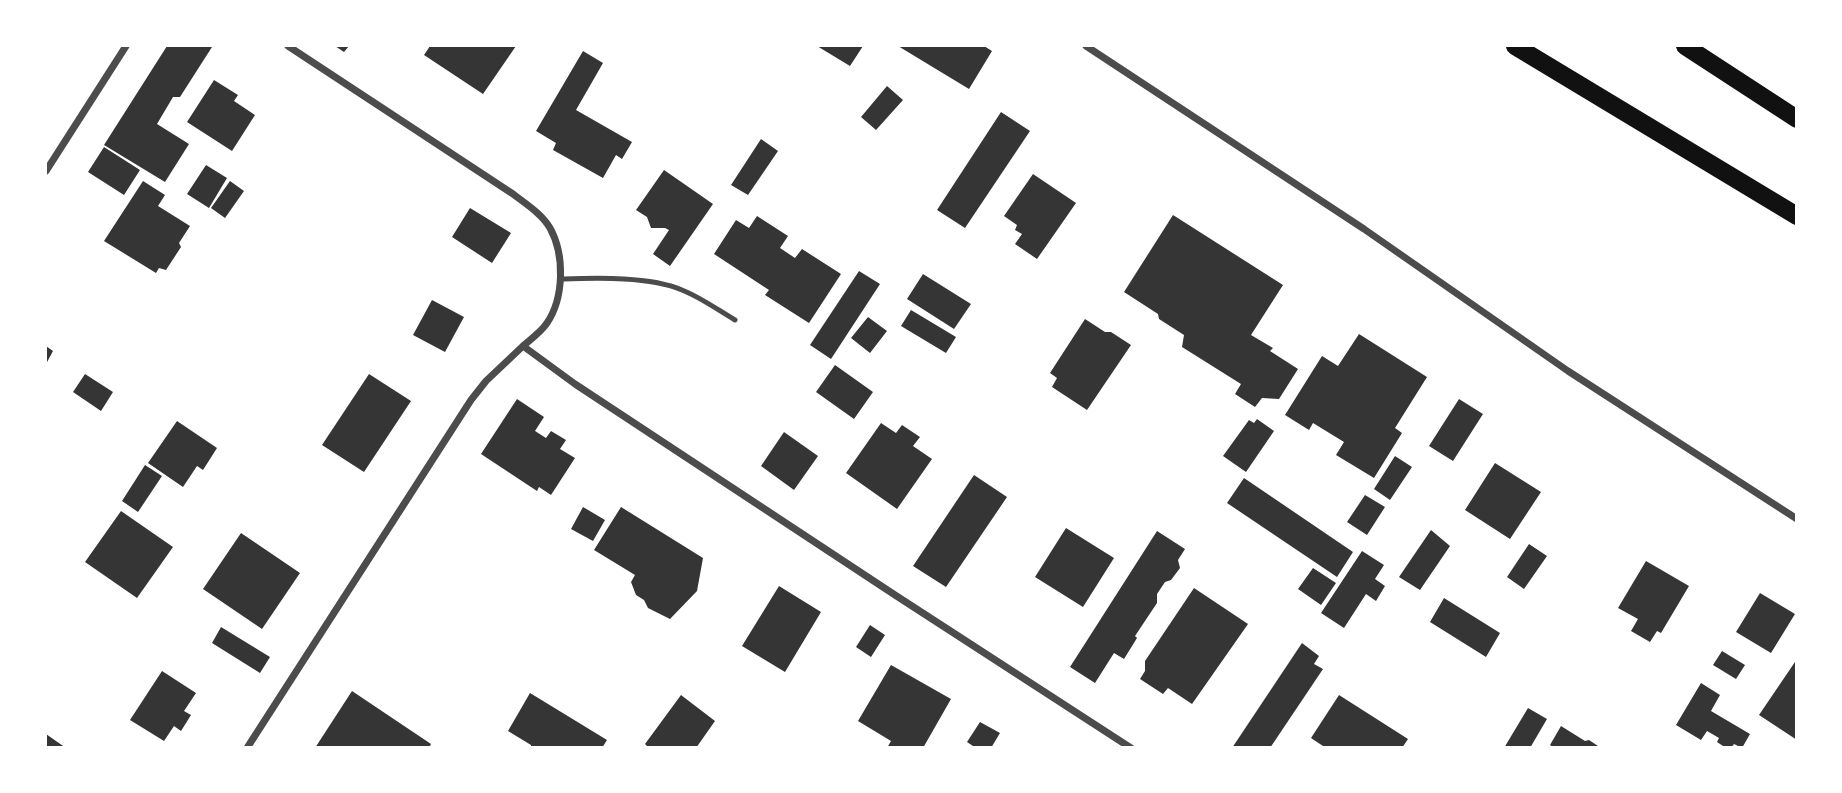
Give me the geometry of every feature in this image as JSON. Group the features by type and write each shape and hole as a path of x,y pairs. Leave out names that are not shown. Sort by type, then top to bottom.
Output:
{"main road":[{"path":"1515,46 1797,216"},
{"path":"1685,46 1797,119"}],"street":[{"path":"46,171 126,46"},
{"path":"247,747 471,400 486,381 545,326 559,295 561,278 550,228 539,215 487,176 288,46"},
{"path":"1086,46 1364,229 1568,370 1797,519"},
{"path":"523,346 575,384 1130,747"}],"lane":[{"path":"561,278 599,278 665,285 681,289 735,320"}],"building":[{"path":"167,46 212,47 180,97 173,97 157,124 189,144 165,182 104,145"},
{"path":"335,46 349,46 344,52"},
{"path":"430,46 516,46 483,94 424,55"},
{"path":"817,46 863,46 850,66"},
{"path":"898,46 984,46 992,51 969,89"},
{"path":"583,51 603,63 576,110 632,142 622,159 616,155 603,178 553,150 556,143 536,131"},
{"path":"214,80 238,95 234,101 255,115 232,151 187,122"},
{"path":"887,86 903,100 876,130 861,117"},
{"path":"1001,112 1030,131 965,228 937,210"},
{"path":"761,139 778,151 748,195 731,185"},
{"path":"104,147 140,170 124,195 88,172"},
{"path":"206,165 227,178 209,208 187,194"},
{"path":"664,170 713,204 670,266 653,254 669,230 651,228 647,217 636,210"},
{"path":"1033,174 1076,203 1037,259 1015,244 1022,234 1015,230 1017,225 1004,216"},
{"path":"143,181 165,195 158,206 190,226 179,243 181,247 166,270 159,268 156,273 104,241"},
{"path":"230,181 244,191 225,218 211,208"},
{"path":"470,208 511,233 492,263 452,237"},
{"path":"1173,215 1283,285 1251,335 1273,348 1270,351 1298,369 1279,399 1262,398 1255,407 1235,394 1241,384 1182,347 1184,335 1124,292"},
{"path":"757,216 788,236 780,248 795,258 802,249 841,274 809,323 765,295 769,290 714,254 736,220 749,228"},
{"path":"859,271 880,284 831,359 810,345"},
{"path":"923,274 971,304 954,329 907,299"},
{"path":"432,300 464,317 445,352 413,335"},
{"path":"911,310 956,337 946,353 901,326"},
{"path":"868,317 887,331 870,353 851,338"},
{"path":"1085,319 1131,345 1087,410 1052,387 1057,378 1050,373"},
{"path":"1359,334 1427,377 1395,428 1402,433 1374,478 1336,455 1344,442 1313,423 1309,430 1285,415 1322,356 1338,366"},
{"path":"46,346 53,351 46,364"},
{"path":"835,365 873,392 854,419 816,392"},
{"path":"85,374 113,392 101,411 73,392"},
{"path":"369,374 411,401 364,472 322,445"},
{"path":"517,399 544,417 535,431 546,438 551,431 566,440 560,449 575,458 551,495 539,487 537,491 481,454"},
{"path":"1459,399 1483,414 1453,461 1429,446"},
{"path":"1257,419 1274,431 1246,472 1223,456 1249,420 1254,423"},
{"path":"177,421 217,448 203,470 197,466 183,487 148,463"},
{"path":"881,423 896,433 902,425 920,437 913,446 932,459 897,509 846,473"},
{"path":"784,432 818,456 794,490 761,466"},
{"path":"1395,456 1412,467 1390,500 1374,489"},
{"path":"1495,463 1541,492 1510,539 1465,510"},
{"path":"145,465 162,476 138,512 122,501"},
{"path":"974,475 1007,497 946,587 913,566"},
{"path":"1244,478 1353,552 1337,577 1227,503"},
{"path":"1365,495 1385,507 1367,535 1347,522"},
{"path":"583,507 605,520 593,541 571,529"},
{"path":"621,507 703,558 697,591 670,619 648,608 644,600 636,595 631,582 635,575 594,550"},
{"path":"121,511 173,547 137,598 85,562"},
{"path":"1066,528 1114,558 1083,607 1035,577"},
{"path":"1431,530 1450,546 1420,590 1399,577"},
{"path":"1157,531 1185,549 1178,560 1180,568 1157,594 1157,603 1135,636 1137,638 1124,659 1114,653 1095,683 1070,667"},
{"path":"241,533 300,573 262,629 203,589"},
{"path":"1529,544 1547,556 1524,589 1507,577"},
{"path":"1362,551 1384,565 1375,579 1385,586 1376,601 1366,594 1344,628 1321,613"},
{"path":"1646,561 1689,586 1661,633 1657,631 1650,642 1631,631 1638,619 1618,608"},
{"path":"1313,568 1336,583 1321,605 1298,589"},
{"path":"779,586 821,612 785,672 742,646"},
{"path":"1194,588 1248,624 1192,704 1168,688 1163,694 1140,679 1145,671 1145,661"},
{"path":"1760,593 1795,614 1771,653 1736,632"},
{"path":"1444,598 1500,633 1486,657 1430,622"},
{"path":"870,625 885,635 871,657 856,647"},
{"path":"221,627 270,657 260,673 212,643"},
{"path":"1302,643 1319,656 1314,664 1323,669 1270,748 1232,748"},
{"path":"1722,651 1745,665 1736,679 1713,665"},
{"path":"1797,659 1797,740 1759,715"},
{"path":"891,665 951,699 923,748 887,748 891,741 858,721"},
{"path":"162,671 196,693 184,711 191,715 181,731 174,726 164,741 130,720"},
{"path":"1701,683 1720,695 1711,711 1750,734 1742,748 1734,744 1731,748 1726,748 1717,742 1719,738 1707,731 1701,740 1676,725"},
{"path":"352,691 431,744 429,748 315,748"},
{"path":"530,693 607,740 602,748 531,748 531,745 508,731"},
{"path":"681,695 715,721 696,748 649,748 645,744"},
{"path":"1339,695 1408,739 1402,748 1326,748 1311,738"},
{"path":"1528,708 1547,719 1530,748 1504,748"},
{"path":"980,722 1000,733 991,748 976,748 967,742"},
{"path":"1561,726 1601,748 1554,748 1550,745"},
{"path":"46,734 66,748 46,748"}]}
